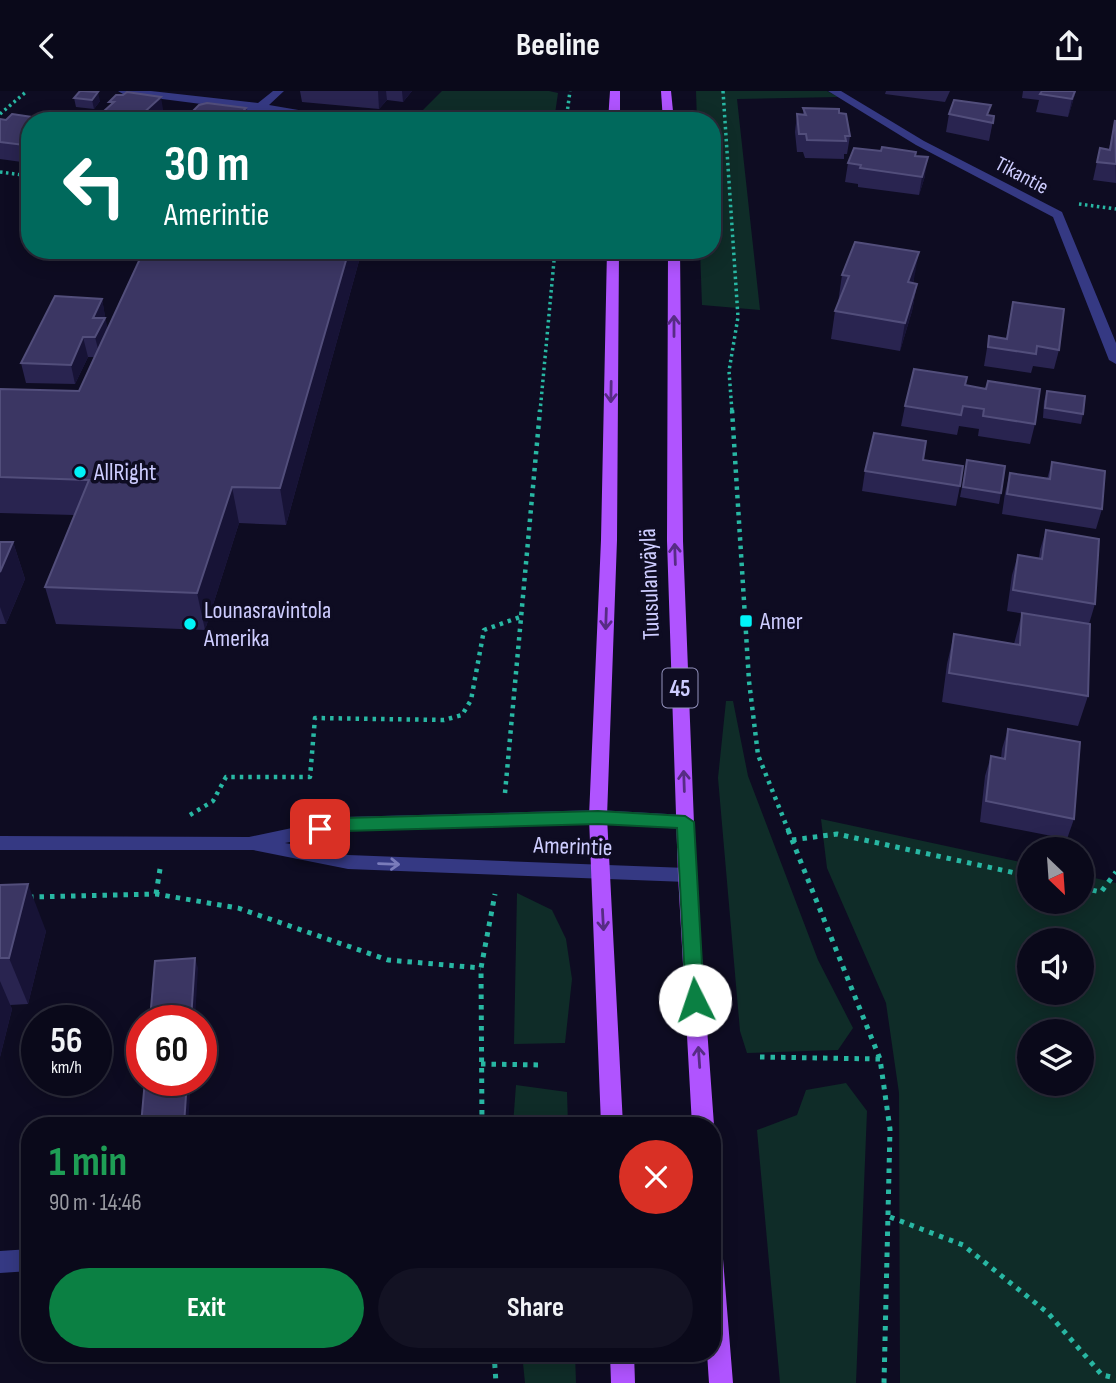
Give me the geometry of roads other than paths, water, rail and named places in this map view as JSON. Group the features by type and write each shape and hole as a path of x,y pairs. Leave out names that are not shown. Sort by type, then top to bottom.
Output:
{"main road":[{"path":"614,112 615,91"},
{"path":"666,91 668,112"},
{"name":"Tuusulanväylä","path":"612,259 609,540 598,817 612,1117"},
{"name":"Tuusulanväylä","path":"674,259 675,541 687,875 702,1117"},
{"path":"622,1362 623,1383"},
{"path":"719,1362 721,1383"}],"street":[{"path":"123,91 295,112"},
{"path":"260,107 279,91"},
{"name":"Tikantie","path":"833,91 920,143 1058,215 1116,360"},
{"name":"Amerintie","path":"249,844 344,824 598,817 685,822"},
{"name":"Amerintie","path":"0,843 249,844 348,862 687,875"},
{"path":"0,1262 21,1261"}],"place":[{"name":"AllRight","path":"80,472"},
{"name":"Amer","path":"746,621"},
{"name":"Lounasravintola Amerika","path":"190,624"}]}
